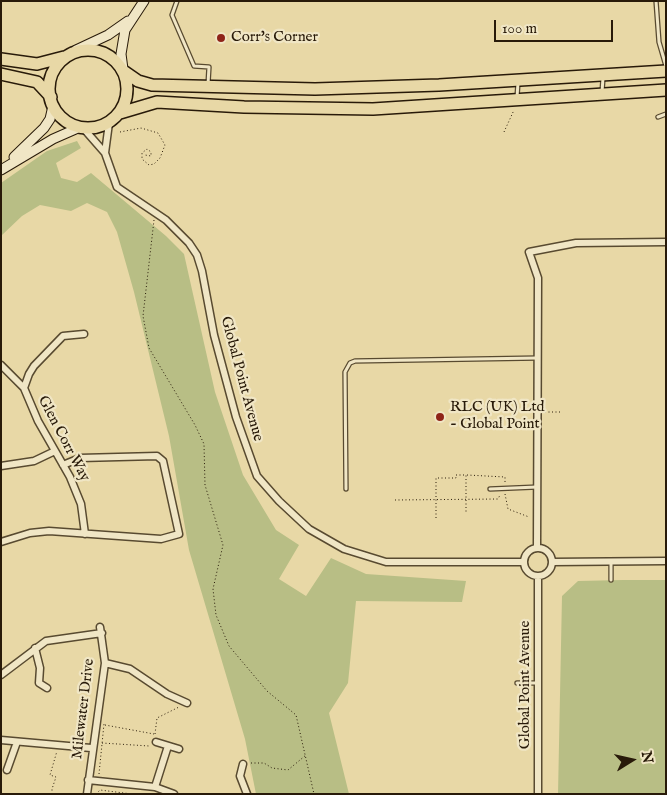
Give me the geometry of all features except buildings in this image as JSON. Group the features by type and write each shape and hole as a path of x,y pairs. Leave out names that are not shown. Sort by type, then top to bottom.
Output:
{"highway":[{"path":"1,59 36,64 64,57 76,50 88,49 106,53 124,71 138,81 152,85 208,88 375,88 666,71"},
{"path":"52,102 54,73 64,57"},
{"path":"120,113 128,85 124,71"},
{"path":"1,74 37,82 64,121 81,129 99,128 109,123 120,113 157,102 244,107 373,109 666,90"}],"main road":[{"path":"124,71 122,41 132,19 144,1"},
{"path":"76,50 108,35 132,19"},
{"path":"1,170 44,128 52,102"},
{"path":"1,170 53,139 81,129"}],"street":[{"name":"Global Point Avenue","path":"105,153 109,123"},
{"name":"Global Point Avenue","path":"81,129 105,153 117,187 178,231 197,256 202,271 214,335 233,408 257,476 303,524 344,549 386,562 524,562"},
{"path":"538,548 538,278 530,252 576,243 666,242"},
{"path":"24,388 34,366 63,336 84,334"},
{"name":"Glen Corr Way","path":"1,365 24,388 38,421 82,504 84,534"},
{"path":"1,466 34,461 54,451"},
{"path":"1,542 40,532 66,531 160,539 179,534 163,462 157,456 80,458 62,465"},
{"path":"538,548 550,553 552,562 548,572 538,576 530,573 524,562 528,552 538,548"},
{"path":"552,562 666,561"},
{"name":"Global Point Avenue","path":"538,576 538,794"},
{"name":"Milewater Drive","path":"34,648 46,641 101,630 105,663 91,748 86,794"},
{"path":"1,675 34,648 40,668 39,683 47,688"},
{"path":"105,663 130,669 166,694 187,704"},
{"path":"1,740 91,748"},
{"path":"8,770 17,742"},
{"path":"156,742 179,749"},
{"path":"155,787 168,746"},
{"path":"243,764 240,776 247,794"},
{"path":"88,780 155,787 174,794"}],"lane":[{"path":"177,1 172,15 194,66 209,67 208,88"},
{"path":"656,1 660,42 666,66"},
{"path":"602,94 603,75"},
{"path":"517,100 518,80"},
{"path":"658,117 666,114"},
{"path":"346,489 345,372 350,362 537,358"},
{"path":"490,489 538,487"},
{"path":"611,561 611,580"},
{"path":"516,683 539,683"}],"path":[{"path":"504,132 517,100"},
{"path":"120,132 141,128 158,133 165,145 160,158 154,164 149,165 142,159 142,153 147,149 151,152 151,156 145,155"},
{"path":"156,214 143,316 148,348 195,425 204,444 205,485 223,545 213,589 216,615 229,646 267,691 296,715 314,794"},
{"path":"548,412 562,412"},
{"path":"436,518 436,478 456,478 456,475 466,475 466,512"},
{"path":"395,500 498,499 498,496 505,493"},
{"path":"102,743 153,746 156,742 157,718 187,704"},
{"path":"105,725 155,734"},
{"path":"52,794 56,777 50,774 58,746"},
{"path":"243,764 264,763 272,768 288,770 306,755"},
{"path":"96,794 100,790 132,794"}],"green space":[{"path":"77,141 81,148 56,163 61,178 77,182 91,173 166,236 184,254 215,392 243,475 276,530 299,545 279,579 306,596 331,558 366,574 466,581 462,602 356,601 348,683 329,713 349,794 256,794 245,739 189,550 169,436 134,292 117,232 107,212 87,203 71,211 40,205 22,216 1,236 1,183 47,151"},
{"path":"666,580 666,794 558,794 562,596 578,581"}],"place":[{"name":"Corr's Corner","path":"221,38"},
{"name":"RLC (UK) Ltd - Global Point","path":"440,417"}]}
